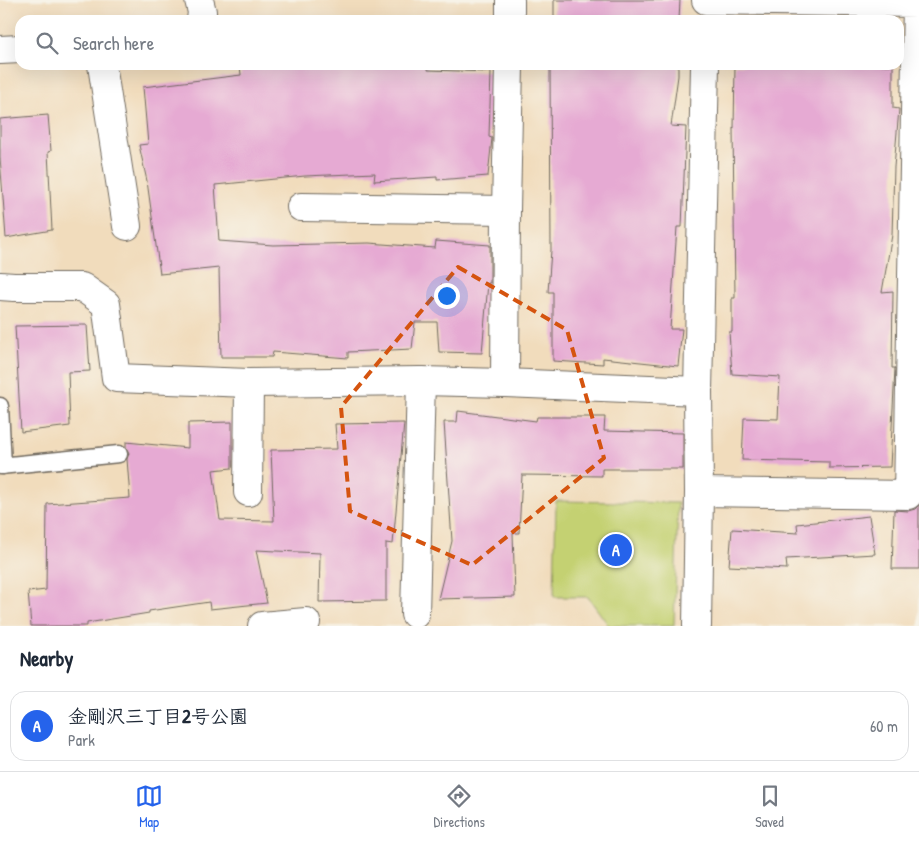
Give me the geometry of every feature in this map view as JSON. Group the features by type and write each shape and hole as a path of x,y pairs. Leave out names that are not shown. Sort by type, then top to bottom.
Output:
{"street":[{"path":"199,0 202,15"},
{"path":"510,0 510,15"},
{"path":"699,492 908,495 917,3 706,0 706,15"},
{"path":"0,50 15,48"},
{"path":"103,70 127,226"},
{"path":"505,383 509,70"},
{"path":"697,626 698,391 705,70"},
{"path":"301,207 506,210"},
{"path":"0,286 82,287 106,304 116,378 250,383 421,381 698,391"},
{"path":"415,614 421,381"},
{"path":"248,492 250,383"},
{"path":"262,626 306,622"}],"lane":[{"path":"0,406 2,466 119,454"}],"highlighted area":[{"path":"458,267 567,330 604,458 472,565 350,511 341,407"}],"green space":[{"path":"556,501 678,503 674,626 609,626 588,597 554,597"}],"building":[{"path":"554,0 680,0 679,15 554,15"},
{"path":"240,70 491,72 489,137 492,138 488,176 437,180 437,177 374,181 375,173 305,176 215,185 219,241 273,245 369,243 435,248 436,241 490,245 490,283 488,283 482,353 439,352 437,322 415,322 412,349 348,352 348,358 273,352 272,357 221,357 219,268 160,274 147,181 139,145 148,144 143,87 241,75"},
{"path":"550,70 678,70 671,126 686,127 682,227 677,227 670,329 682,329 678,366 603,358 603,364 553,361 553,292 548,292 551,250"},
{"path":"735,70 893,70 893,108 899,109 894,167 892,235 882,292 893,291 892,368 895,368 890,467 829,468 829,462 742,460 744,418 778,419 780,377 732,374 729,332 732,332 732,298 735,298"},
{"path":"48,115 51,151 48,152 52,230 6,238 0,157 0,119"},
{"path":"87,325 90,371 68,372 70,426 21,432 15,326"},
{"path":"458,411 536,421 537,417 605,417 604,431 683,433 683,469 602,469 602,476 522,475 519,533 513,533 515,597 438,599 452,541 444,422 457,422"},
{"path":"232,422 232,468 213,470 220,520 274,521 271,450 337,449 335,424 404,423 393,544 386,543 386,601 319,602 320,553 256,550 267,603 210,609 209,602 87,623 87,626 31,626 28,592 46,590 47,504 130,498 127,459 129,453 126,442 188,448 188,423"},
{"path":"919,505 919,569 892,569 894,510 908,511 915,509"},
{"path":"869,516 875,554 786,559 787,569 729,566 732,529 798,533 797,524"}],"place":[{"name":"金剛沢三丁目2号公園","path":"616,550"}]}
